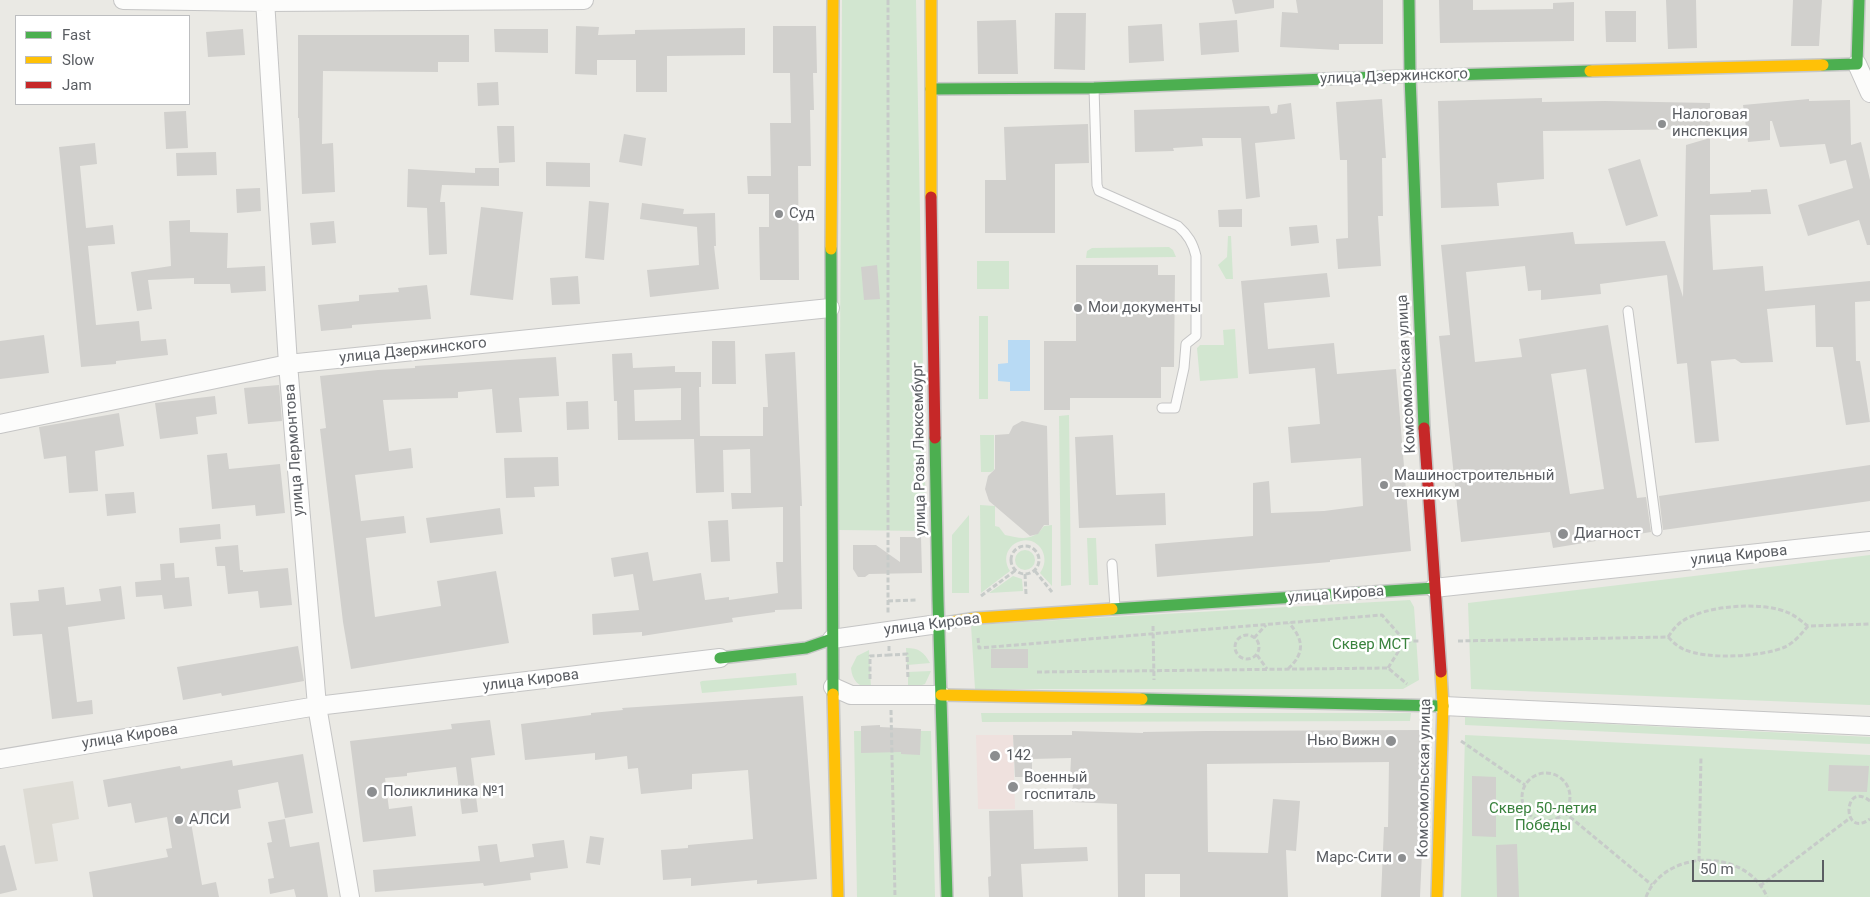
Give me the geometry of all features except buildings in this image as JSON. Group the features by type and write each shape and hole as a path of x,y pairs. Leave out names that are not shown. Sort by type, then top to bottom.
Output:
{"main road":[{"path":"833,0 830,308 832,639 838,897"},
{"name":"улица Розы Люксембург","path":"931,0 930,128 938,624 947,897"},
{"name":"Комсомольская улица","path":"1409,0 1421,380 1443,706 1437,897"},
{"path":"1857,64 1859,0"},
{"name":"улица Дзержинского","path":"931,89 1094,88 1410,76 1857,64"},
{"name":"улица Кирова","path":"938,624 978,618 1434,588"},
{"name":"улица Кирова","path":"720,658 806,648 832,639"},
{"path":"941,695 1443,706"}],"street":[{"path":"123,0 584,0"},
{"name":"улица Лермонтова","path":"265,1 288,364 317,706 350,897"},
{"path":"1857,64 1870,93"},
{"name":"улица Дзержинского","path":"0,424 288,364 830,308"},
{"name":"улица Кирова","path":"1434,588 1870,542"},
{"name":"улица Кирова","path":"832,639 938,624"},
{"name":"улица Кирова","path":"0,758 317,706 720,658"},
{"path":"833,686 852,695 941,695"},
{"path":"1443,706 1870,726"}],"lane":[{"path":"1094,88 1097,185 1099,191 1178,226 1187,234 1193,244 1196,256 1196,336 1186,344 1184,368 1175,408 1162,408"},
{"path":"1628,311 1657,531"},
{"path":"1112,564 1115,609"}],"path":[{"path":"888,0 889,655"},
{"path":"1023,546 1032,548 1038,554 1039,563 1035,571 1025,574 1016,570 1012,565 1014,551 1023,546"},
{"path":"1016,570 976,599 979,648 1382,615 1405,641 1668,636 1682,621 1693,616 1719,609 1761,606 1790,613 1808,626 1870,624"},
{"path":"1035,571 1054,594"},
{"path":"1025,574 1026,596"},
{"path":"888,601 922,600"},
{"path":"1152,623 1154,684"},
{"path":"1288,623 1298,635 1301,650 1299,656 1288,669"},
{"path":"1254,638 1266,625"},
{"path":"1668,636 1675,644 1685,650 1734,656 1762,653 1786,646 1797,639 1808,626"},
{"path":"1247,635 1254,638 1259,644 1257,654 1253,658 1245,659 1238,655 1235,648 1240,638 1247,635"},
{"path":"1388,668 1405,641"},
{"path":"870,683 870,656 907,654 908,681 890,682 895,897"},
{"path":"1257,654 1267,669"},
{"path":"1036,672 1388,668 1408,685"},
{"path":"1699,860 1701,756"},
{"path":"1543,773 1551,774 1564,782 1568,788 1569,796 1564,812 1551,820 1535,818 1529,814 1522,800 1525,785 1530,779 1543,773"},
{"path":"1870,801 1863,797 1854,798 1848,809 1850,818 1853,821 1861,823 1870,820"},
{"path":"1564,812 1652,886"},
{"path":"1760,886 1850,818"},
{"path":"1646,897 1652,886 1663,874 1684,863 1706,859 1730,863 1750,875 1767,897"}],"shaded area":[{"name":"142","path":"976,735 1013,735 1015,809 978,809"},
{"path":"73,781 79,819 52,824 58,861 35,864 23,789"}],"green space":[{"path":"842,0 916,0 926,531 839,530"},
{"path":"1228,236 1231,236 1233,279 1226,279 1218,265 1227,257"},
{"path":"1169,247 1173,250 1176,257 1086,258 1087,251 1092,248"},
{"path":"977,261 1009,261 1009,289 977,289"},
{"path":"979,316 988,316 988,399 979,399"},
{"path":"1235,329 1238,378 1200,381 1197,348 1200,345 1224,345 1223,330"},
{"path":"1069,415 1071,585 1061,586 1059,416"},
{"path":"980,435 994,435 994,470 991,472 981,472"},
{"path":"980,505 995,506 995,526 999,527 1005,535 1027,538 1036,534 1044,526 1052,525 1052,586 1040,573 1044,562 1042,550 1036,544 1022,541 1010,548 1007,554 1010,571 981,593"},
{"path":"969,515 969,593 952,593 952,535"},
{"path":"1087,538 1096,538 1098,585 1089,585"},
{"path":"1021,550 1029,550 1035,556 1035,564 1029,570 1021,570 1015,564 1015,556"},
{"path":"1870,555 1870,705 1471,689 1468,603"},
{"path":"1013,576 1022,579 1023,591 989,593"},
{"name":"Сквер МСТ","path":"1410,600 1414,607 1419,680 1403,689 975,689 971,625"},
{"path":"906,648 921,651 930,663 907,665"},
{"path":"869,650 871,688 856,682 851,668 857,656"},
{"path":"931,671 925,684 908,686 908,672"},
{"path":"796,673 797,685 702,693 700,682 702,681"},
{"path":"981,713 1411,713 1410,721 982,722"},
{"path":"1465,717 1870,737 1870,744 1465,725"},
{"path":"854,731 931,731 935,897 857,897"},
{"name":"Сквер 50-летия Победы","path":"1465,735 1870,755 1870,897 1461,897"}],"water":[{"path":"1008,340 1030,340 1030,391 1010,391 1010,382 998,381 998,364 1008,363"}],"traffic: fast":[{"path":"1409,0 1410,76 1424,428"},
{"path":"1823,65 1857,64 1859,0"},
{"path":"931,89 1094,88 1590,71"},
{"path":"831,249 833,694"},
{"path":"935,438 947,897"},
{"path":"1112,609 1434,588"},
{"path":"720,658 806,648 832,639"},
{"path":"1142,699 1443,706"}],"traffic: slow":[{"path":"831,249 833,0"},
{"path":"931,0 931,197"},
{"path":"1590,71 1823,65"},
{"path":"938,624 977,618 1112,609"},
{"path":"1437,897 1443,706 1441,672"},
{"path":"833,694 838,897"},
{"path":"941,695 1142,699"}],"traffic: jam":[{"path":"931,197 935,438"},
{"path":"1424,428 1441,672"}],"place":[{"name":"Налоговая инспекция","path":"1662,124"},
{"name":"Суд","path":"779,214"},
{"name":"Мои документы","path":"1078,308"},
{"name":"Машиностроительный техникум","path":"1384,485"},
{"name":"Диагност","path":"1563,534"},
{"name":"Нью Вижн","path":"1391,741"},
{"name":"142","path":"995,756"},
{"name":"Военный госпиталь","path":"1013,787"},
{"name":"Поликлиника №1","path":"372,792"},
{"name":"АЛСИ","path":"179,820"},
{"name":"Марс-Сити","path":"1402,858"}]}
